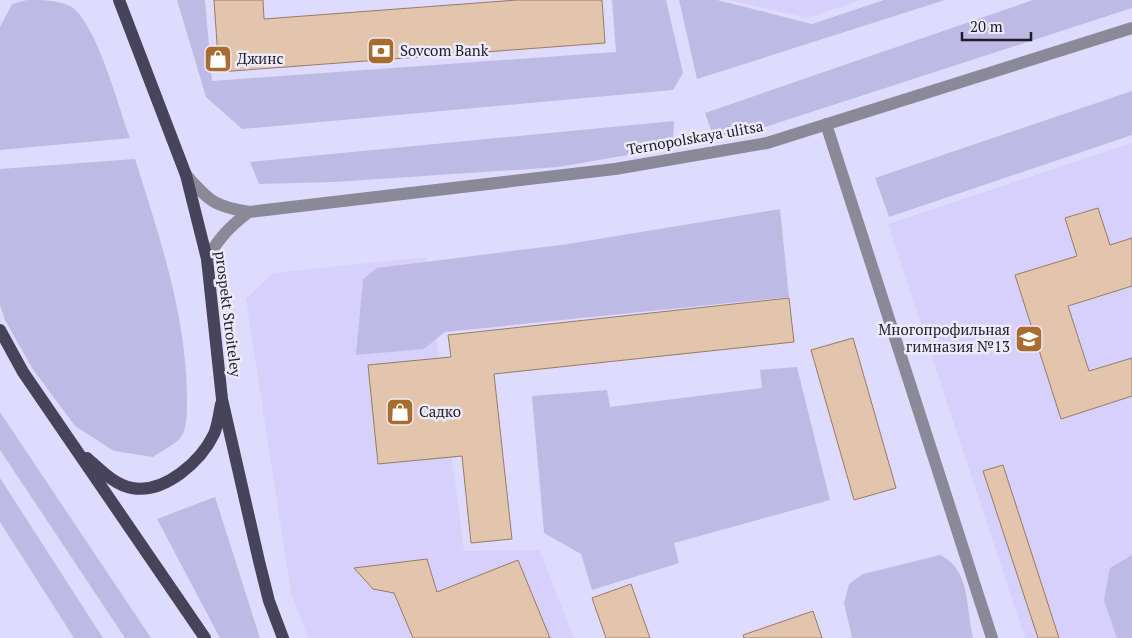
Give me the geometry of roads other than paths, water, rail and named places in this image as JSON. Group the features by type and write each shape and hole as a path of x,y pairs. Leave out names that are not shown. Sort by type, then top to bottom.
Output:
{"main road":[{"name":"prospekt Stroiteley","path":"118,3 186,175 207,259 222,399 259,562 269,601 283,638"},
{"path":"0,330 23,372 204,638"},
{"path":"69,441 108,477 131,488 152,487 176,477 199,459 214,433 222,399"}],"street":[{"name":"Ternopolskaya ulitsa","path":"186,175 207,199 227,208 249,212 624,167 767,143 1132,28"},
{"path":"826,124 992,638"},
{"path":"207,259 218,240 230,226 249,212"}],"place":[{"name":"Sovcom Bank","path":"381,51"},
{"name":"Джинс","path":"218,59"},
{"name":"Многопрофильная гимназия №13","path":"1029,339"},
{"name":"Садко","path":"400,412"}]}
